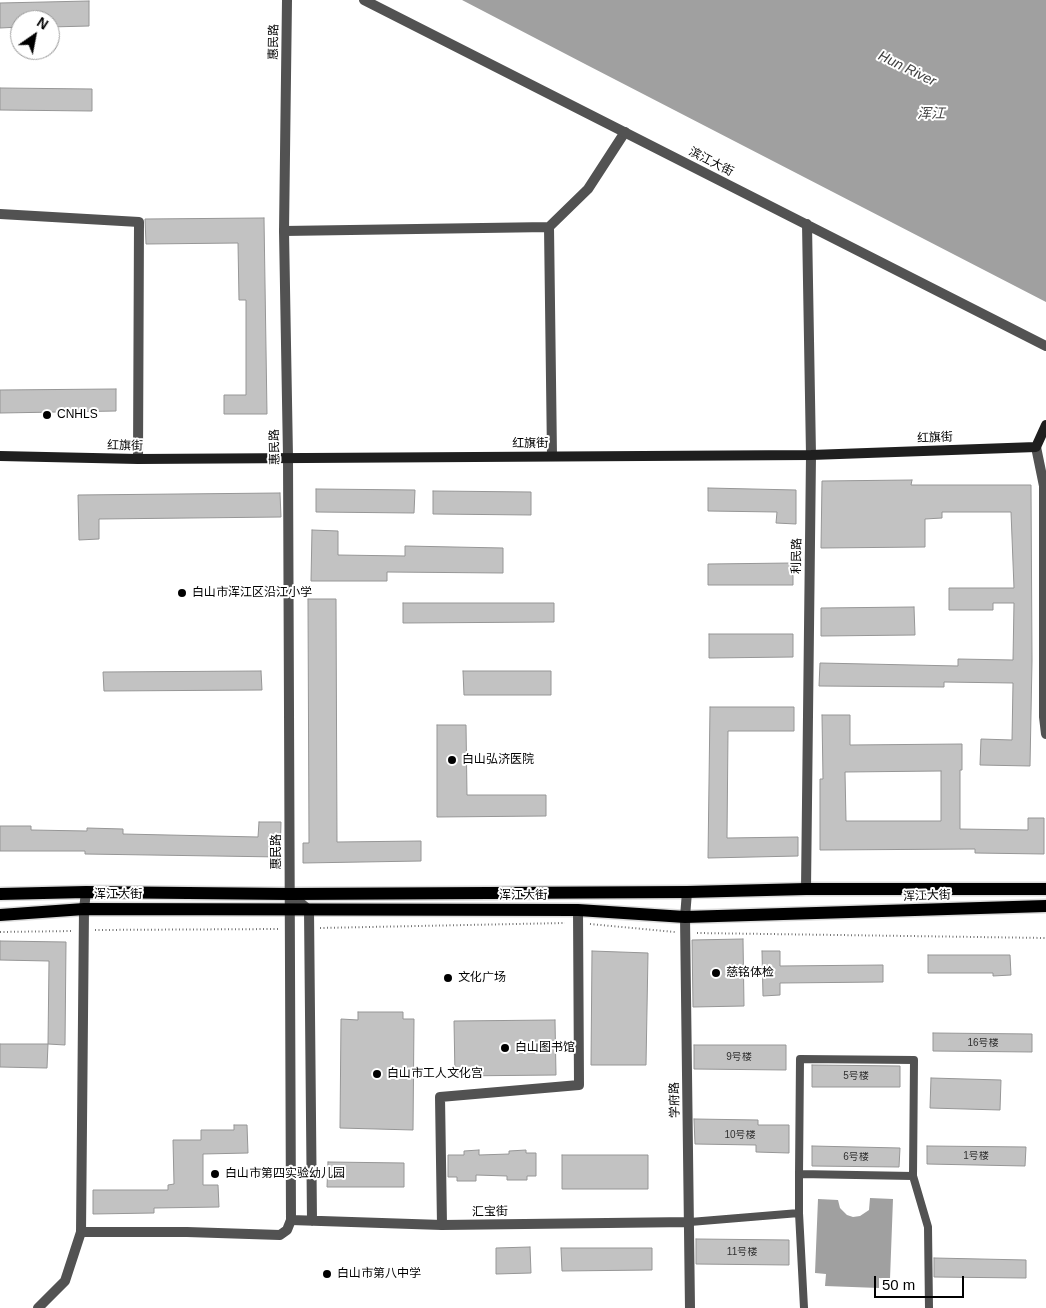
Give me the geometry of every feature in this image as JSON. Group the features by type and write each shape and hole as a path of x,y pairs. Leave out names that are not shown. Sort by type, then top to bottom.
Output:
{"main road":[{"path":"1036,447 1046,425"},
{"name":"红旗街","path":"0,456 138,459 811,455 1036,447"},
{"name":"浑江大街","path":"0,894 86,892 290,894 687,892 806,889 1046,889"},
{"name":"浑江大街","path":"0,915 84,909 309,910 578,917 685,917 1046,906"}],"street":[{"name":"惠民路","path":"287,0 284,231 288,457 291,1220"},
{"name":"滨江大街","path":"364,0 1046,346"},
{"path":"284,231 549,226 588,189 625,132"},
{"path":"0,214 139,222 138,459"},
{"name":"利民路","path":"806,224 811,455 806,889"},
{"path":"549,226 552,456"},
{"path":"1036,447 1044,486 1044,717 1046,734"},
{"path":"38,1308 65,1282 81,1232 84,909 86,892"},
{"name":"学府路","path":"687,892 685,917 690,1308"},
{"path":"290,894 309,910 312,1221"},
{"path":"442,1225 440,1097 579,1086 578,917"},
{"path":"81,1232 187,1232 280,1235 287,1230 291,1220"},
{"name":"汇宝街","path":"291,1220 442,1225 690,1222"}],"lane":[{"path":"804,1308 799,1213 800,1059 914,1060 913,1176 928,1227 929,1308"},
{"path":"799,1174 913,1176"},
{"path":"690,1222 799,1213"}],"path":[{"path":"310,928 578,917 686,933 1046,938"},
{"path":"0,932 290,929"}],"water":[{"name":"浑江","path":"462,0 1046,0 1046,302 585,64"},
{"path":"870,1198 893,1199 890,1279 879,1278 879,1288 825,1286 826,1274 815,1273 818,1199 838,1200 840,1208 847,1215 853,1217 860,1216 869,1210"}],"building":[{"path":"89,1 89,26 60,27 60,10 10,10 10,28 0,28 0,3"},
{"path":"0,88 92,89 92,111 0,110"},
{"path":"264,218 267,414 224,414 224,395 246,395 246,300 239,300 238,243 146,244 145,219"},
{"path":"116,389 116,411 0,413 0,390"},
{"path":"912,480 911,485 1031,485 1032,661 1030,766 980,765 981,739 1012,740 1013,683 944,682 944,687 819,686 820,663 958,666 958,659 1013,660 1014,603 993,603 993,610 949,610 949,588 1014,588 1011,512 942,512 942,518 925,519 925,547 821,548 822,481"},
{"path":"708,488 796,490 796,524 776,523 777,512 708,511"},
{"path":"316,489 415,490 414,513 316,512"},
{"path":"433,491 531,492 531,515 433,514"},
{"path":"280,493 281,517 99,519 99,539 79,540 78,495"},
{"path":"312,530 338,531 338,555 405,556 405,546 503,548 503,573 387,572 387,581 311,581"},
{"path":"793,563 793,585 708,585 708,564"},
{"path":"308,599 336,599 337,842 421,841 421,861 303,863 303,843 309,843"},
{"path":"403,603 554,603 554,622 403,623"},
{"path":"914,607 915,635 821,636 821,608"},
{"path":"709,634 793,634 793,657 709,658"},
{"path":"261,671 262,690 104,691 103,672"},
{"path":"463,671 551,671 551,695 464,695"},
{"path":"710,707 794,707 794,731 728,731 727,838 798,837 798,856 708,858"},
{"path":"822,715 850,715 850,745 962,744 960,829 1028,830 1028,818 1044,818 1044,854 975,853 975,849 820,850 820,779 823,779","holes":["941,771 941,821 846,821 845,772"]},
{"name":"白山弘济医院","path":"437,725 466,725 467,795 546,795 546,816 437,817"},
{"path":"259,822 281,822 280,857 85,854 85,851 0,851 0,826 31,826 31,830 87,831 87,828 123,829 123,834 258,837"},
{"name":"慈铭体检","path":"743,939 744,1006 693,1007 692,940"},
{"path":"0,941 66,942 65,1045 48,1044 49,961 0,960"},
{"path":"592,951 648,953 646,1065 591,1065"},
{"path":"762,951 780,951 780,966 883,965 883,982 780,983 780,995 763,996"},
{"path":"928,955 1010,955 1011,975 993,976 993,973 928,973"},
{"name":"白山市工人文化宫","path":"358,1012 403,1012 403,1019 414,1019 413,1130 340,1128 341,1019 358,1020"},
{"name":"白山图书馆","path":"555,1020 556,1075 455,1076 454,1021"},
{"path":"933,1033 1032,1034 1032,1052 933,1051"},
{"path":"0,1044 48,1044 47,1068 0,1067"},
{"path":"694,1045 786,1045 786,1070 694,1069"},
{"path":"812,1065 900,1066 900,1087 812,1087"},
{"path":"931,1078 1001,1080 1000,1110 930,1108"},
{"path":"694,1119 758,1120 758,1125 789,1125 789,1153 756,1152 756,1145 695,1144"},
{"path":"234,1125 247,1125 248,1153 203,1154 203,1185 218,1185 219,1207 154,1208 154,1213 93,1214 93,1190 168,1190 168,1185 174,1184 173,1140 201,1140 201,1130 234,1130"},
{"path":"812,1146 900,1148 899,1167 812,1166"},
{"path":"927,1146 1026,1147 1025,1166 927,1164"},
{"path":"479,1150 479,1155 509,1154 509,1151 526,1150 526,1153 536,1153 536,1176 527,1176 527,1180 507,1180 507,1176 476,1175 476,1181 457,1181 457,1177 448,1177 448,1155 464,1155 464,1151"},
{"path":"562,1155 648,1155 648,1189 562,1189"},
{"path":"328,1162 404,1163 404,1187 327,1187"},
{"path":"696,1239 789,1240 789,1265 696,1264"},
{"path":"530,1247 531,1273 496,1274 496,1248"},
{"path":"561,1248 652,1248 652,1270 562,1271"},
{"path":"934,1258 1026,1260 1026,1278 934,1277"}],"place":[{"name":"CNHLS","path":"47,415"},
{"name":"白山市浑江区沿江小学","path":"182,593"},
{"name":"白山弘济医院","path":"452,760"},
{"name":"慈铭体检","path":"716,973"},
{"name":"文化广场","path":"448,978"},
{"name":"白山图书馆","path":"505,1048"},
{"name":"白山市工人文化宫","path":"377,1074"},
{"name":"白山市第四实验幼儿园","path":"215,1174"},
{"name":"白山市第八中学","path":"327,1274"}],"water label":[{"name":"Hun River","path":"907,69"}]}
